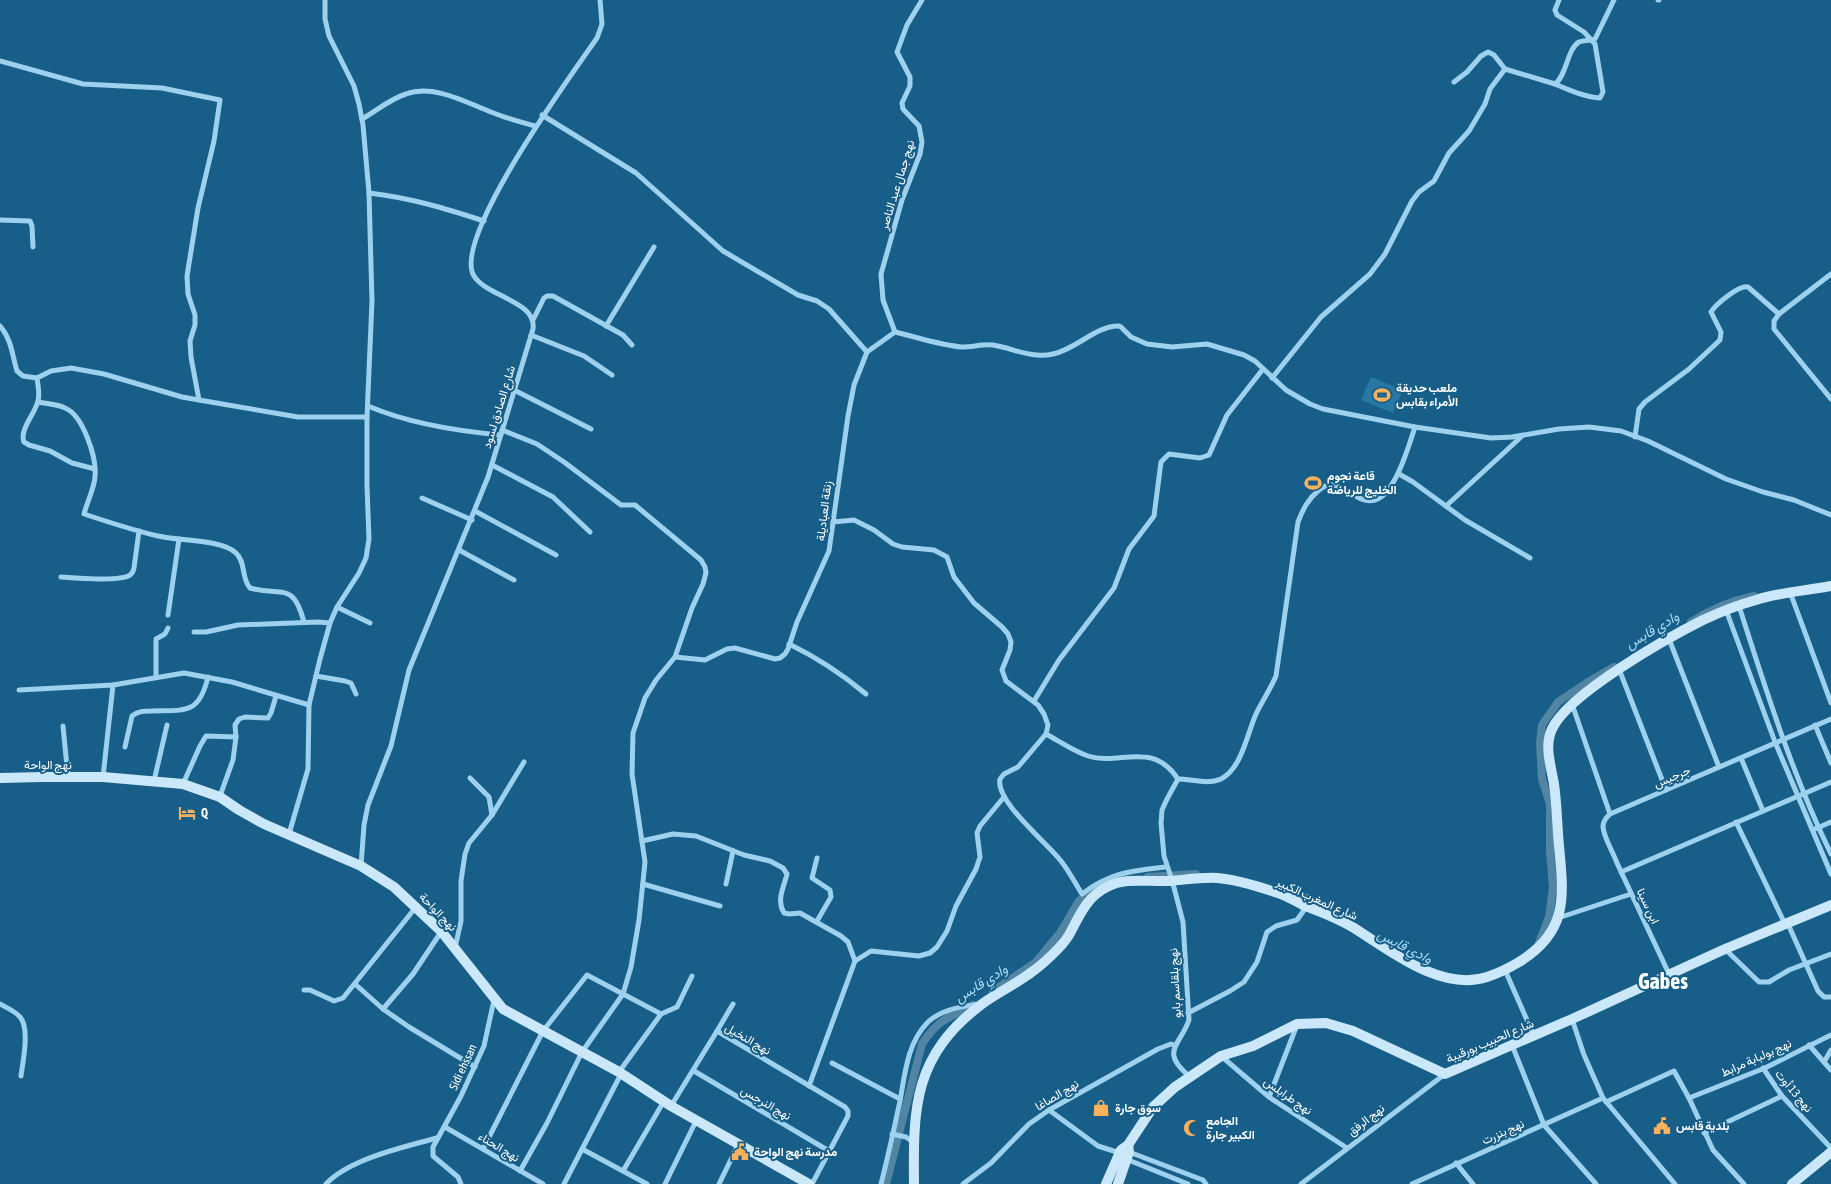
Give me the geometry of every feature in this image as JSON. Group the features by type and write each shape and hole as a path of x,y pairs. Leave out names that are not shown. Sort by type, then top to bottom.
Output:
{"street":[{"path":"289,834 309,764 309,705 330,623 337,607 359,573 366,558 368,548 367,417 372,302 369,193 362,119 354,86 329,36 325,19 325,0"},
{"path":"533,320 523,308 482,285 475,278 471,271 471,255 498,192 535,126 597,38 602,24 600,0"},
{"name":"نهج جمال عبد الناصر","path":"895,332 883,300 881,274 902,200 920,154 922,142 918,126 902,109 902,103 911,81 897,52 907,25 922,0"},
{"path":"1454,82 1467,72 1481,56 1488,52 1494,55 1505,68 1595,98 1600,98 1603,92 1597,52 1593,41 1584,32 1556,16 1554,10 1559,0"},
{"path":"1593,41 1614,0"},
{"path":"1555,84 1561,78 1575,46 1582,41 1593,41"},
{"path":"0,61 83,84 162,88 220,100 214,141 193,233 187,276 188,294 195,315 195,326 190,341 199,400"},
{"path":"1272,378 1321,318 1370,274 1395,238 1412,201 1418,192 1437,177 1449,153 1469,131 1482,109 1490,89 1505,68"},
{"path":"362,119 406,94 422,91 460,100 535,126"},
{"path":"542,115 636,173 723,251 798,295 817,301 829,309 867,352 895,332 930,342 961,347 990,345 1021,353 1043,356 1062,352 1078,345 1102,330 1119,326 1131,337 1147,344 1172,347 1207,344 1244,355 1255,361 1286,390 1323,409 1415,427 1491,438 1589,427 1621,431 1726,479 1763,492 1794,500 1831,515"},
{"path":"369,193 404,197 484,221"},
{"path":"0,220 30,221 33,247"},
{"path":"632,345 623,335 606,326 654,247"},
{"path":"1831,274 1779,314 1774,322 1774,329 1831,399"},
{"path":"1635,437 1639,409 1645,402 1689,369 1720,340 1721,332 1711,312 1716,305 1738,288 1744,286 1748,287 1779,314"},
{"name":"شارع الصادق لسود","path":"361,866 364,825 368,805 391,746 409,670 472,520 492,465 531,335 533,320 544,298 553,296 606,326"},
{"path":"0,326 12,348 17,371 23,376 37,378 59,369 71,368 85,370 182,397 298,417 367,417"},
{"path":"531,335 584,356 612,375"},
{"name":"زنقة العباديلة","path":"789,644 796,622 829,550 848,416 854,385 867,352"},
{"path":"1034,701 1058,660 1114,588 1130,550 1154,516 1159,473 1164,458 1169,454 1200,458 1208,455 1227,414 1263,369"},
{"path":"37,378 39,387 38,402 23,435 24,442 50,451 72,463 96,469"},
{"path":"514,390 591,429"},
{"path":"38,402 66,408 76,416 87,438 96,469 84,514 121,527 160,536 210,543 236,552 242,561 245,582 250,588 291,595 298,600 304,622"},
{"path":"368,406 400,418 433,426 471,432 501,432 537,444 621,505 636,505 701,560 705,567 705,579 692,608 675,657 656,680 645,698 633,733 632,774 645,862 631,967 623,994 582,1052 547,1123 520,1171"},
{"path":"1046,734 1089,756 1107,758 1140,756 1152,759 1173,771 1178,779 1208,782 1221,778 1230,771 1276,676 1298,522 1304,507 1314,494 1330,484 1362,499 1377,500 1391,486 1399,474 1415,427"},
{"path":"1446,506 1522,436"},
{"path":"492,465 553,498 590,532"},
{"path":"1399,474 1465,520 1530,558"},
{"path":"422,498 472,520"},
{"path":"475,511 556,555"},
{"path":"833,522 854,520 874,530 893,544 902,547 934,550 946,557 954,577 974,603 1008,634 1011,642 1010,650 1002,670 1006,682 1034,701 1044,714 1048,725 1046,734 1018,766 1004,774 1000,779 999,786 1004,797 1016,813 1061,860 1082,894 1106,878 1138,870 1166,867"},
{"path":"61,577 117,578 129,576 134,568 139,531"},
{"path":"168,615 179,539"},
{"path":"459,550 514,580"},
{"name":"شارع المغرب الكبير","path":"914,1184 913,1142 919,1094 924,1075 932,1059 958,1025 984,1003 1024,978 1050,956 1068,938 1073,925 1085,906 1105,888 1118,882 1216,878 1235,880 1281,894 1341,920 1402,959 1447,977 1468,981 1487,977 1504,970 1532,953 1541,946 1552,932 1558,918 1562,876 1557,809 1548,752 1548,740 1559,717 1572,704 1619,669 1669,638 1705,619 1726,610 1790,591 1831,586"},
{"path":"1790,591 1831,703"},
{"path":"1739,606 1782,739 1803,793 1831,854"},
{"path":"337,607 370,623"},
{"path":"1726,610 1775,742 1831,874"},
{"path":"194,632 206,632 238,625 304,622 330,623"},
{"path":"156,677 156,639 165,634 168,628"},
{"path":"1669,638 1719,768"},
{"path":"675,657 705,660 728,649 735,648 776,659 785,654 789,644 817,658 866,694"},
{"path":"1619,669 1666,790"},
{"path":"18,690 113,684 184,673 232,682 309,705"},
{"path":"316,676 351,683 356,694"},
{"path":"125,747 132,716 141,712 180,710 191,707 201,698 208,677"},
{"path":"103,777 113,684"},
{"path":"220,797 233,760 236,737 235,725 239,719 245,717 268,718 276,696"},
{"path":"1572,704 1610,814"},
{"name":"جرجيس","path":"1610,814 1831,718"},
{"path":"154,781 167,725"},
{"path":"1814,725 1831,763"},
{"path":"63,726 68,777"},
{"path":"183,784 206,736 236,737"},
{"path":"1741,758 1763,811"},
{"path":"455,948 461,921 461,881 465,854 469,843 492,815 524,762"},
{"name":"نهج الواحة","path":"0,778 103,777 183,784 220,797 264,824 361,866 394,887 441,931 503,1010 620,1073 667,1104 805,1183"},
{"path":"470,778 489,797 492,815"},
{"name":"نهج بلقاسم بابو","path":"1174,1045 1186,1027 1188,1013 1182,922 1172,880 1166,867 1161,823 1162,810 1178,779"},
{"path":"1621,872 1831,782"},
{"path":"809,1086 855,960 871,951 919,956 930,953 937,947 947,931 956,906 980,857 978,833 980,826 1004,797"},
{"name":"ابن سينا","path":"1610,814 1605,819 1603,826 1610,846 1670,974"},
{"path":"1736,822 1818,991 1824,997 1831,997"},
{"path":"1812,830 1831,822"},
{"path":"642,842 663,835 696,836 770,861 783,868 787,874 780,896 784,913 800,913 817,921 848,942 855,960"},
{"path":"726,884 733,850"},
{"path":"817,858 812,878 830,890 830,897 817,921"},
{"path":"643,884 720,906"},
{"path":"1558,918 1631,894"},
{"name":"شارع الحبيب بورقيبة","path":"1106,1184 1153,1107 1174,1087 1221,1056 1253,1046 1297,1024 1314,1023 1338,1026 1353,1031 1445,1074 1534,1036 1725,949 1831,905"},
{"path":"1188,1013 1244,982 1257,962 1267,932 1276,926 1297,920 1307,906"},
{"path":"304,990 310,990 334,1001 343,998 416,907"},
{"path":"383,1008 413,974 441,931"},
{"path":"1725,949 1760,982 1769,982 1806,963 1831,954"},
{"path":"1504,970 1534,1036"},
{"path":"483,1149 543,1031 585,976 589,976 660,1014"},
{"path":"564,1184 620,1073 660,1014 677,1007 692,976"},
{"path":"355,984 409,1027 475,1067"},
{"name":"Sidi ehssan","path":"437,1138 445,1127 484,1046 494,1000"},
{"path":"881,1184 912,1046 915,1040 929,1022 938,1015 956,1008 984,1003"},
{"path":"0,1004 22,1018 26,1034 22,1076"},
{"path":"717,1032 733,1004"},
{"path":"1572,1018 1584,1055 1605,1100 1675,1184"},
{"path":"1269,1097 1297,1024"},
{"name":"نهج النخيل","path":"623,1171 667,1104 694,1071 717,1032 845,1107 849,1114 829,1152"},
{"name":"نهج بولبابة مرابط","path":"1689,1098 1763,1068 1809,1044 1831,1035"},
{"name":"نهج الصاغا","path":"963,1184 991,1163 1029,1124 1049,1110 1158,1049 1171,1044 1174,1045"},
{"path":"1512,1044 1544,1125 1596,1184"},
{"path":"1809,1044 1831,1070"},
{"path":"1174,1045 1174,1057 1182,1071 1190,1077"},
{"path":"1824,1062 1831,1050"},
{"name":"نهج طرابلس","path":"1221,1056 1269,1097 1347,1148"},
{"path":"832,1062 900,1098"},
{"name":"نهج 13 أوت","path":"1763,1068 1782,1096 1831,1148"},
{"name":"نهج النرجس","path":"694,1071 829,1152"},
{"name":"نهج بنزرت","path":"1412,1184 1544,1125 1674,1071 1719,1158 1744,1184"},
{"name":"نهج الرفق","path":"1301,1184 1445,1074"},
{"path":"1108,1077 1111,1082"},
{"path":"1704,1132 1782,1096"},
{"path":"1049,1110 1098,1146 1124,1153 1204,1183"},
{"path":"665,1184 696,1121"},
{"name":"نهج الحناء","path":"445,1127 543,1184"},
{"path":"892,1134 906,1137 913,1142"},
{"path":"326,1184 337,1174 364,1160 437,1138"},
{"path":"437,1138 433,1147 433,1156 458,1177 461,1184"},
{"path":"719,1184 738,1144"},
{"path":"582,1149 647,1184"},
{"path":"805,1183 829,1152"},
{"path":"1792,1184 1831,1152"},
{"path":"1124,1153 1188,1184"},
{"name":"شارع الحبيب بورقيبة","path":"1118,1184 1124,1153"},
{"path":"1456,1163 1473,1184"}],"shaded area":[{"name":"ملعب حديقة الأمراء بقابس","path":"1371,377 1403,390 1393,413 1361,400"}],"waterway":[{"name":"وادي قابس","path":"1691,622 1721,606 1754,596"},
{"name":"وادي قابس","path":"1539,943 1549,917 1553,888 1550,850 1550,804 1542,779 1540,743 1542,725 1558,702 1614,667"},
{"name":"وادي قابس","path":"1148,877 1196,874"},
{"name":"وادي قابس","path":"993,991 1035,963 1060,933 1079,901 1096,887"},
{"name":"وادي قابس","path":"1279,889 1311,900 1326,907 1340,917"},
{"name":"وادي قابس","path":"886,1184 922,1044 939,1024 973,1005"}],"place":[{"name":"ملعب حديقة الأمراء بقابس","path":"1382,395"},
{"name":"قاعة نجوم الخليج للرياضة","path":"1313,483"},
{"name":"Q","path":"187,813"},
{"name":"سوق جارة","path":"1101,1108"},
{"name":"بلدية قابس","path":"1662,1126"},
{"name":"الجامع الكبير جارة","path":"1192,1128"},
{"name":"مدرسة نهج الواحة","path":"740,1152"}],"district":[{"name":"Gabes","path":"1663,981"}]}
